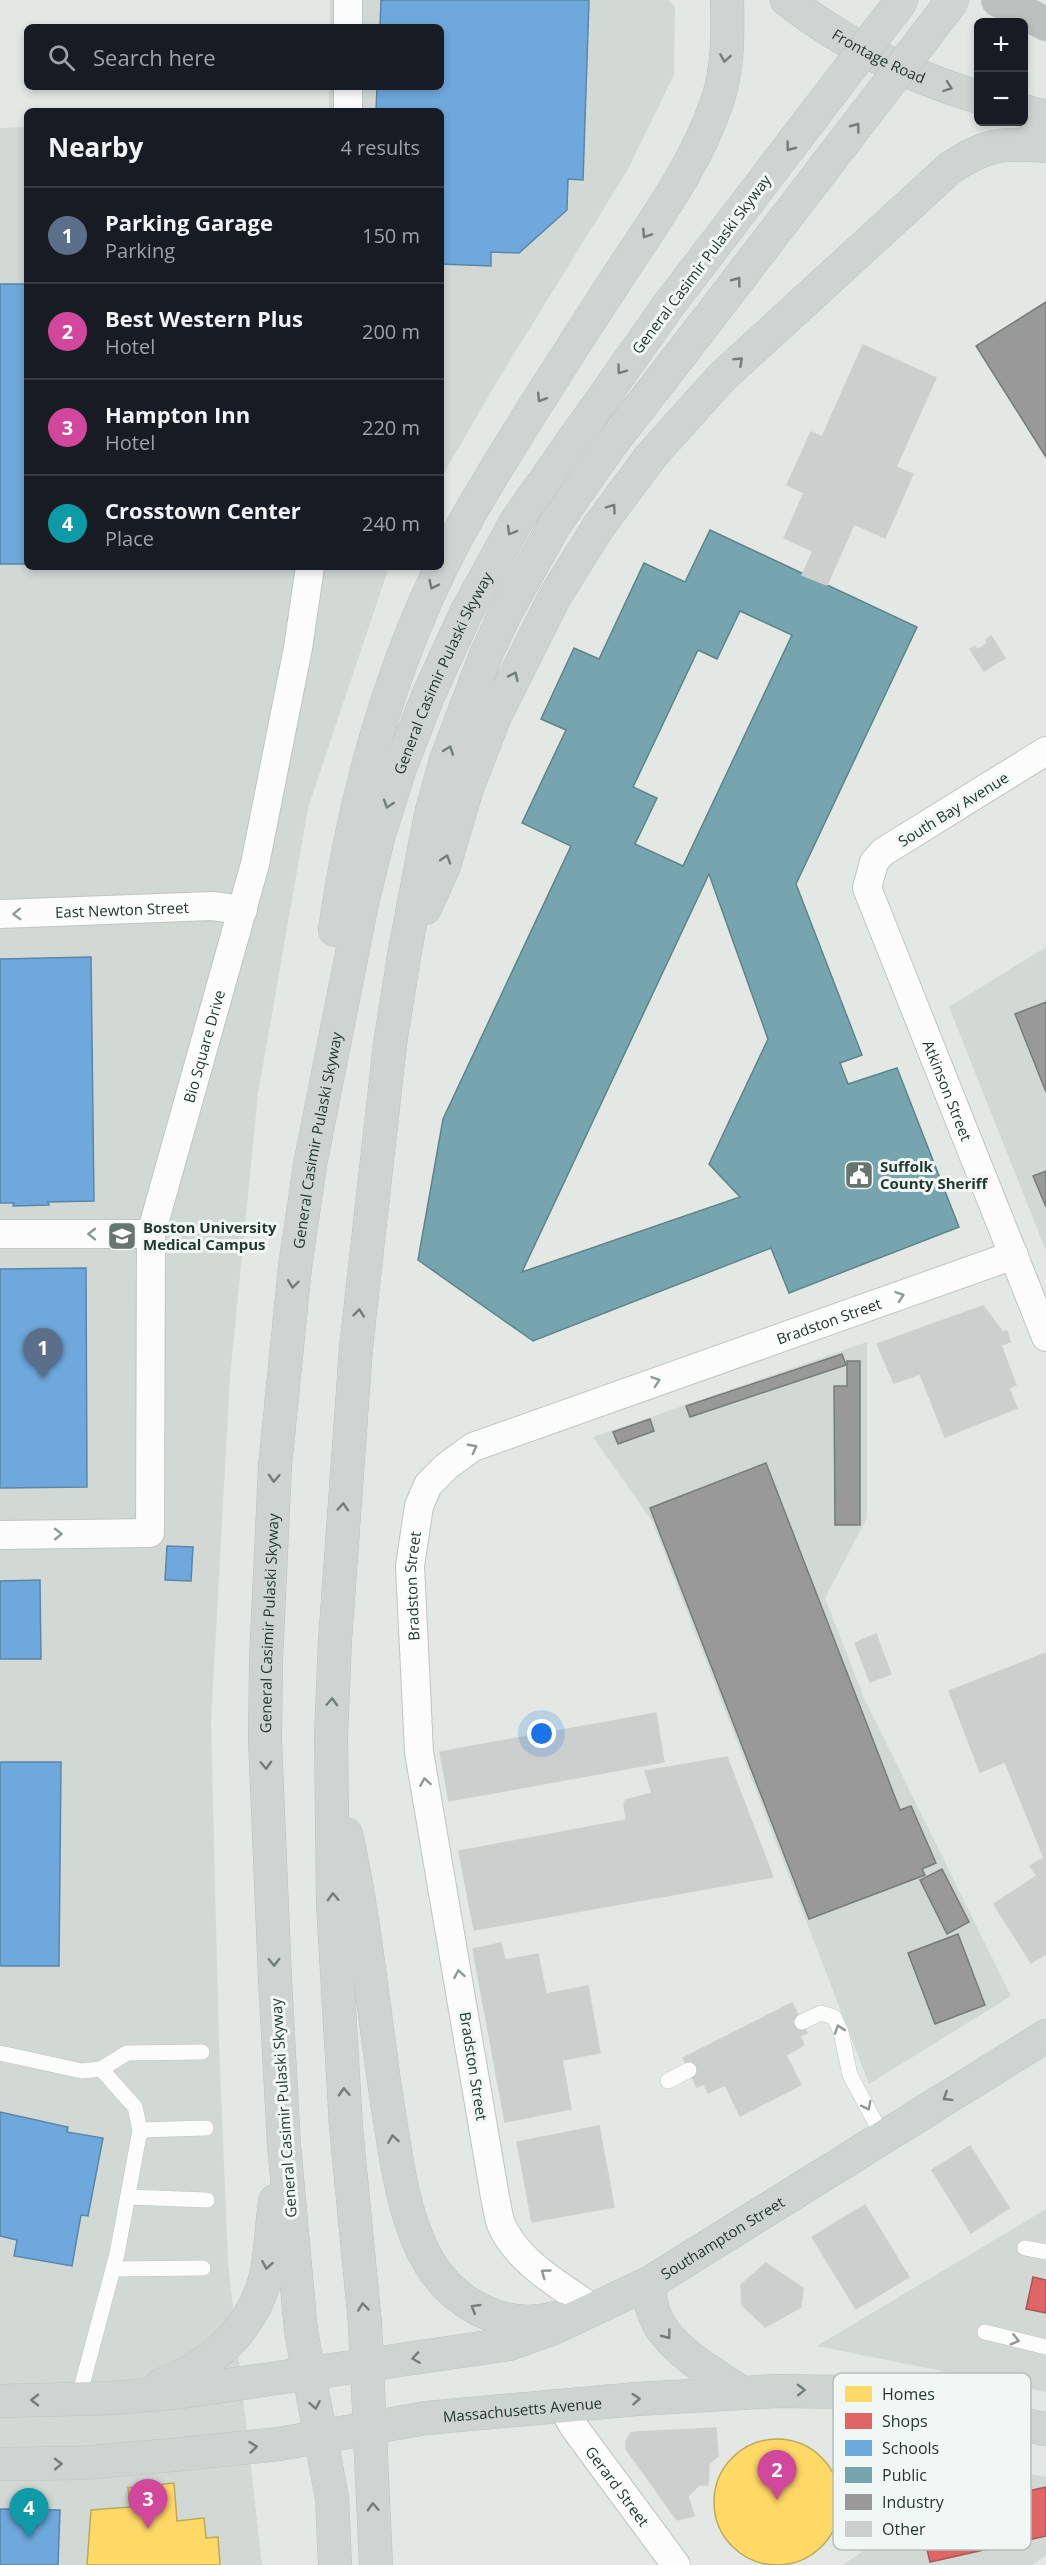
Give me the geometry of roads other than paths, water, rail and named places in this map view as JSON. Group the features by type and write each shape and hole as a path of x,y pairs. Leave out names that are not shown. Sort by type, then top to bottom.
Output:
{"highway":[{"path":"998,0 1046,24"}],"main road":[{"path":"444,565 470,512 596,311 678,186 701,143 718,99 725,61 727,0"},
{"name":"Frontage Road","path":"787,0 836,34 873,55 937,83 974,96"},
{"name":"General Casimir Pulaski Skyway","path":"335,2565 332,2498 301,2331 284,2145 265,1740 266,1660 275,1466 284,1370 307,1188 325,1081 362,903 379,834 400,768 432,687 466,614 517,520 668,306 902,0"},
{"name":"General Casimir Pulaski Skyway","path":"376,2565 365,2324 346,2127 333,1904 331,1766 335,1641 356,1348 390,1044 427,835 446,760 471,691 506,612 554,526 580,486 953,0"},
{"path":"1028,112 1046,117"},
{"path":"405,950 444,866 481,750 513,678 555,596 576,562 606,516 651,456 722,377 950,168 989,147 1008,143 1046,146"},
{"path":"325,1081 330,964 346,862 376,733 409,642 441,570"},
{"path":"331,1766 357,1886 374,2018 398,2168 412,2226 423,2251 436,2272 456,2294 481,2312 499,2318 552,2319 592,2308"},
{"name":"Southampton Street","path":"367,2365 509,2344 554,2328 651,2282 1046,2036"},
{"path":"113,2398 153,2388 193,2371 213,2359 240,2330 258,2298 266,2272 284,2145"},
{"path":"651,2282 650,2306 670,2339 680,2349 742,2392"},
{"path":"0,2401 78,2400 190,2391 367,2365"},
{"name":"Massachusetts Avenue","path":"0,2464 82,2463 279,2444 426,2418 561,2405 742,2392 833,2391"},
{"name":"Massachusetts Avenue","path":"1031,2426 1046,2429"}],"street":[{"path":"348,0 348,24"},
{"path":"348,90 348,108"},
{"name":"Bio Square Drive","path":"0,1535 150,1533 151,1234 255,864 298,648 310,570"},
{"name":"South Bay Avenue","path":"869,875 874,862 883,852 1046,751"},
{"name":"Atkinson Street","path":"869,875 867,888 870,900 1046,1337"},
{"name":"East Newton Street","path":"0,914 212,906 243,910"},
{"path":"0,1234 151,1234"},
{"name":"Bradston Street","path":"592,2308 531,2263 513,2246 501,2223 495,2197 420,1752 410,1566 419,1506 428,1485 447,1466 473,1447 1014,1255"},
{"name":"Gerard Street","path":"561,2405 574,2427 676,2565"}],"lane":[{"path":"802,2022 821,2013 834,2017 841,2032 850,2075 883,2137"},
{"path":"0,2053 82,2071 101,2069 127,2053 202,2052"},
{"path":"78,2400 113,2269 140,2130 135,2107 101,2069"},
{"path":"668,2080 689,2070"},
{"path":"140,2130 206,2128"},
{"path":"128,2197 207,2200"},
{"path":"1025,2248 1046,2252"},
{"path":"113,2269 203,2268"},
{"path":"985,2332 1046,2347"}],"place":[{"name":"Suffolk County Sheriff","path":"859,1175"},
{"name":"Boston University Medical Campus","path":"122,1236"},
{"name":"Parking Garage","path":"43,1378"},
{"name":"Best Western Plus","path":"777,2500"},
{"name":"Hampton Inn","path":"148,2529"},
{"name":"Crosstown Center","path":"29,2538"}]}
